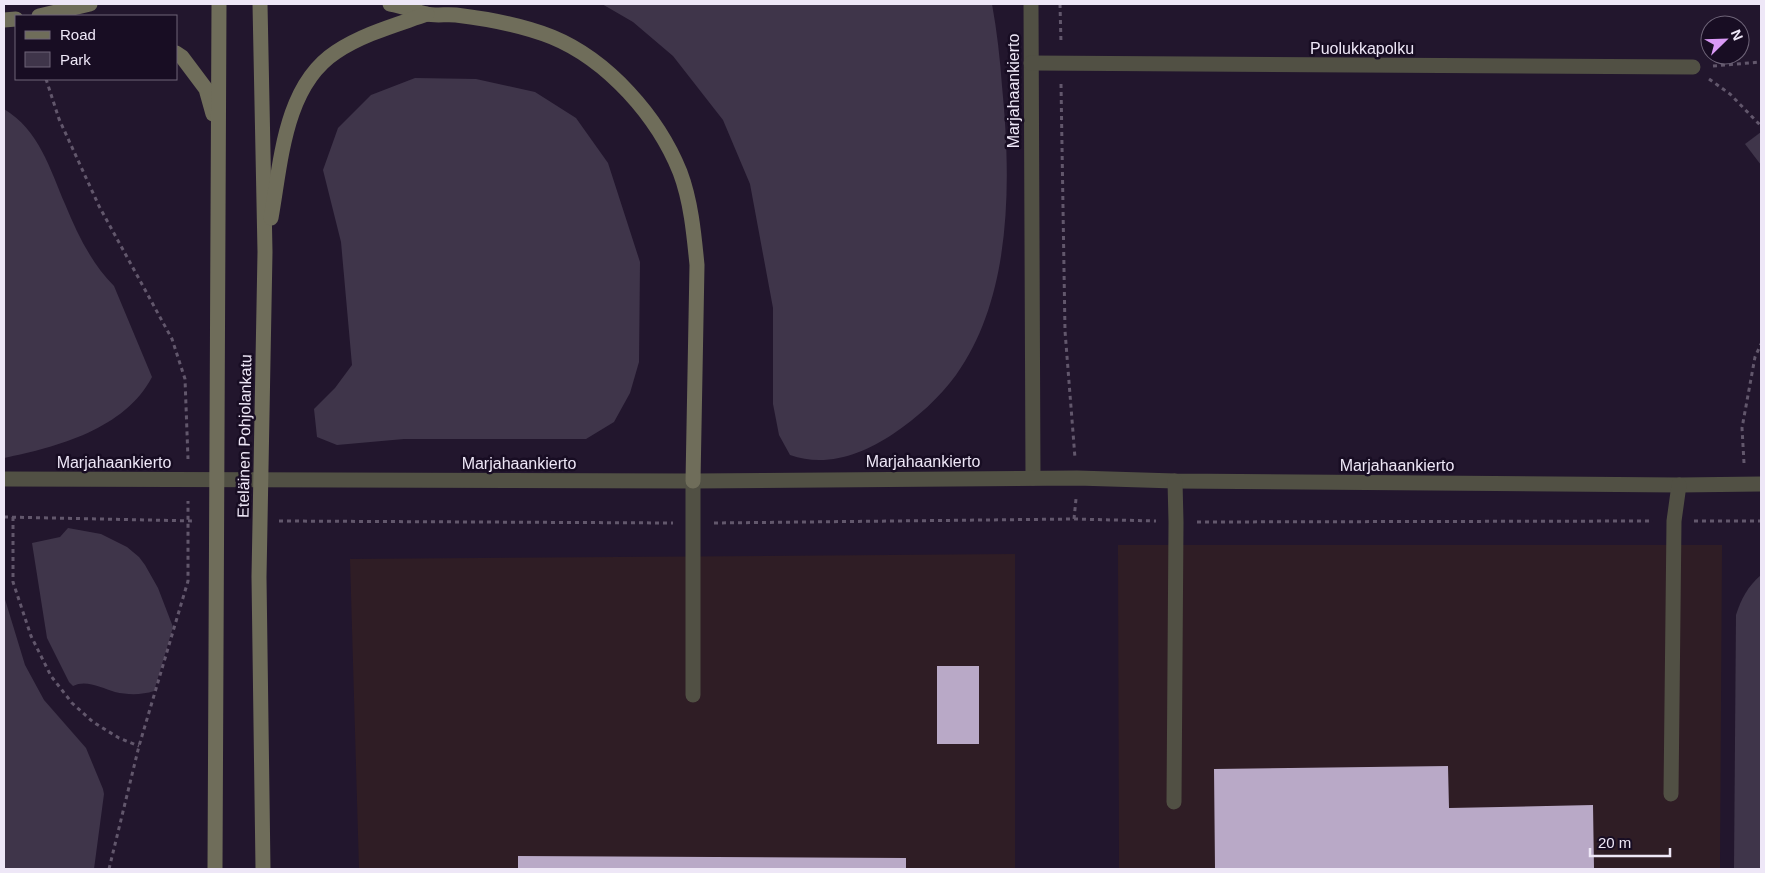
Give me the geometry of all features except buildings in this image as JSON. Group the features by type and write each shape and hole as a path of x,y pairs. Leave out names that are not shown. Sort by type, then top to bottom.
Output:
{"main road":[{"path":"43,15 90,4"},
{"name":"Eteläinen Pohjolankatu","path":"215,869 219,4"},
{"name":"Eteläinen Pohjolankatu","path":"260,4 265,252 259,577 263,869"},
{"path":"390,4 404,6 427,14 455,15 493,21 553,37 580,52 607,72 630,93 668,146 680,173 688,202 694,232 697,265 693,481"},
{"path":"265,252 289,120 301,93 315,70 334,53 355,41 427,14"},
{"path":"178,54 206,89 218,136"}],"street":[{"name":"Marjahaankierto","path":"1031,4 1033,478"},
{"name":"Puolukkapolku","path":"1031,64 1692,67"},
{"name":"Marjahaankierto","path":"4,479 693,481 1077,478 1761,484"},
{"path":"1174,802 1175,480"},
{"path":"693,481 693,695"},
{"path":"1671,794 1674,521 1679,484"}],"path":[{"path":"1060,4 1065,331 1077,478 1074,519"},
{"path":"1692,67 1761,62"},
{"path":"1692,67 1730,94 1761,126"},
{"path":"46,80 59,119 99,206 172,339 185,379 188,466"},
{"path":"1746,484 1742,428 1755,357 1761,344"},
{"path":"109,869 138,746 188,582 188,495"},
{"path":"4,517 197,520"},
{"path":"13,517 13,582 31,636 51,676 72,703 93,722 119,738 138,746"},
{"path":"277,521 693,523 1074,519 1176,522 1761,521"}],"shaded area":[{"path":"1118,545 1722,545 1720,869 1119,869"},
{"path":"1015,554 1015,869 359,869 350,559"}],"green space":[{"path":"602,4 992,4 1000,66 1007,159 1004,235 998,273 988,309 975,343 956,375 927,407 893,434 869,448 844,457 817,460 790,455 779,435 773,404 773,308 750,184 723,120 673,56 633,22"},
{"path":"415,78 476,79 535,92 576,118 608,163 640,262 639,362 630,393 614,422 586,439 404,439 337,445 317,437 314,409 335,388 352,365 341,242 323,170 338,128 371,95"},
{"path":"4,109 26,128 42,151 85,247 98,268 114,286 152,377 140,395 125,410 107,423 67,441 4,458"},
{"path":"1761,132 1761,165 1745,144"},
{"path":"68,528 101,534 127,547 139,557 158,588 173,627 154,691 140,694 125,694 83,683 73,686 69,682 47,638 32,543 60,537"},
{"path":"1761,575 1761,869 1734,869 1736,615 1746,593"},
{"path":"4,596 25,665 44,700 86,748 103,789 104,794 94,869 4,869"}]}
